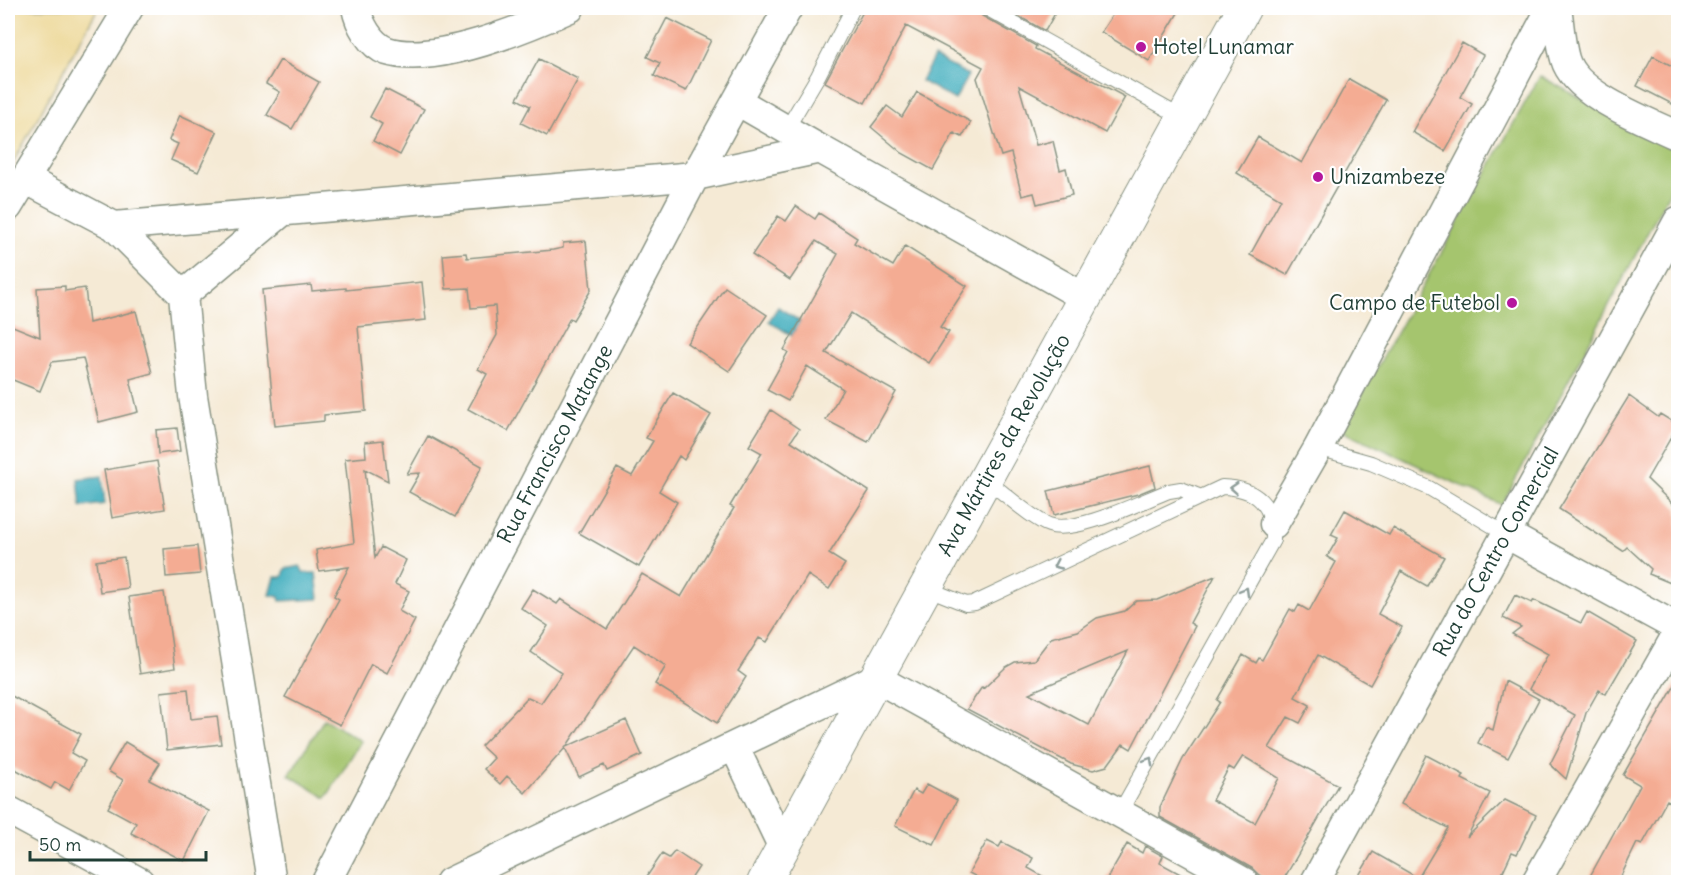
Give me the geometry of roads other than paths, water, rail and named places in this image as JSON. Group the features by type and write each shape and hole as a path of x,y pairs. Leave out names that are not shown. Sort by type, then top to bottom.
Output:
{"street":[{"path":"8,207 129,8"},
{"path":"356,8 359,24 384,50 412,56 473,45 570,8"},
{"name":"Rua Francisco Matange","path":"326,882 695,176 788,8"},
{"name":"Ava Mártires da Revolução","path":"764,882 1244,8"},
{"path":"1274,524 1318,448 1551,8"},
{"path":"1557,8 1565,61 1578,81 1602,98 1678,136"},
{"path":"737,101 1084,297"},
{"path":"114,226 695,176 820,149"},
{"path":"25,179 114,226 183,295 193,396 272,882"},
{"path":"183,295 282,212"},
{"name":"Rua do Centro Comercial","path":"1315,882 1678,221"},
{"path":"1506,534 1678,630 1536,882"},
{"path":"450,882 876,678 1244,882"},
{"path":"734,746 783,848"},
{"path":"8,810 140,882"}],"lane":[{"path":"786,130 818,76 853,8"},
{"path":"986,8 1182,118"},
{"path":"1318,448 1371,463 1429,488 1506,534"},
{"path":"985,479 1049,525 1062,528 1169,491 1181,489 1201,497"},
{"path":"926,588 966,604 975,603 1222,487 1242,488 1257,494 1274,524 1274,540 1120,812"}],"water":[{"path":"934,57 968,75 955,100 921,81"},
{"path":"778,307 801,322 792,336 769,321"},
{"path":"102,476 105,504 81,507 78,479"},
{"path":"300,566 304,573 316,573 319,599 280,601 279,597 270,595 275,577 283,577 285,569"}],"place":[{"name":"Hotel Lunamar","path":"1141,47"},
{"name":"Unizambeze","path":"1318,177"},
{"name":"Campo de Futebol","path":"1512,303"}]}
